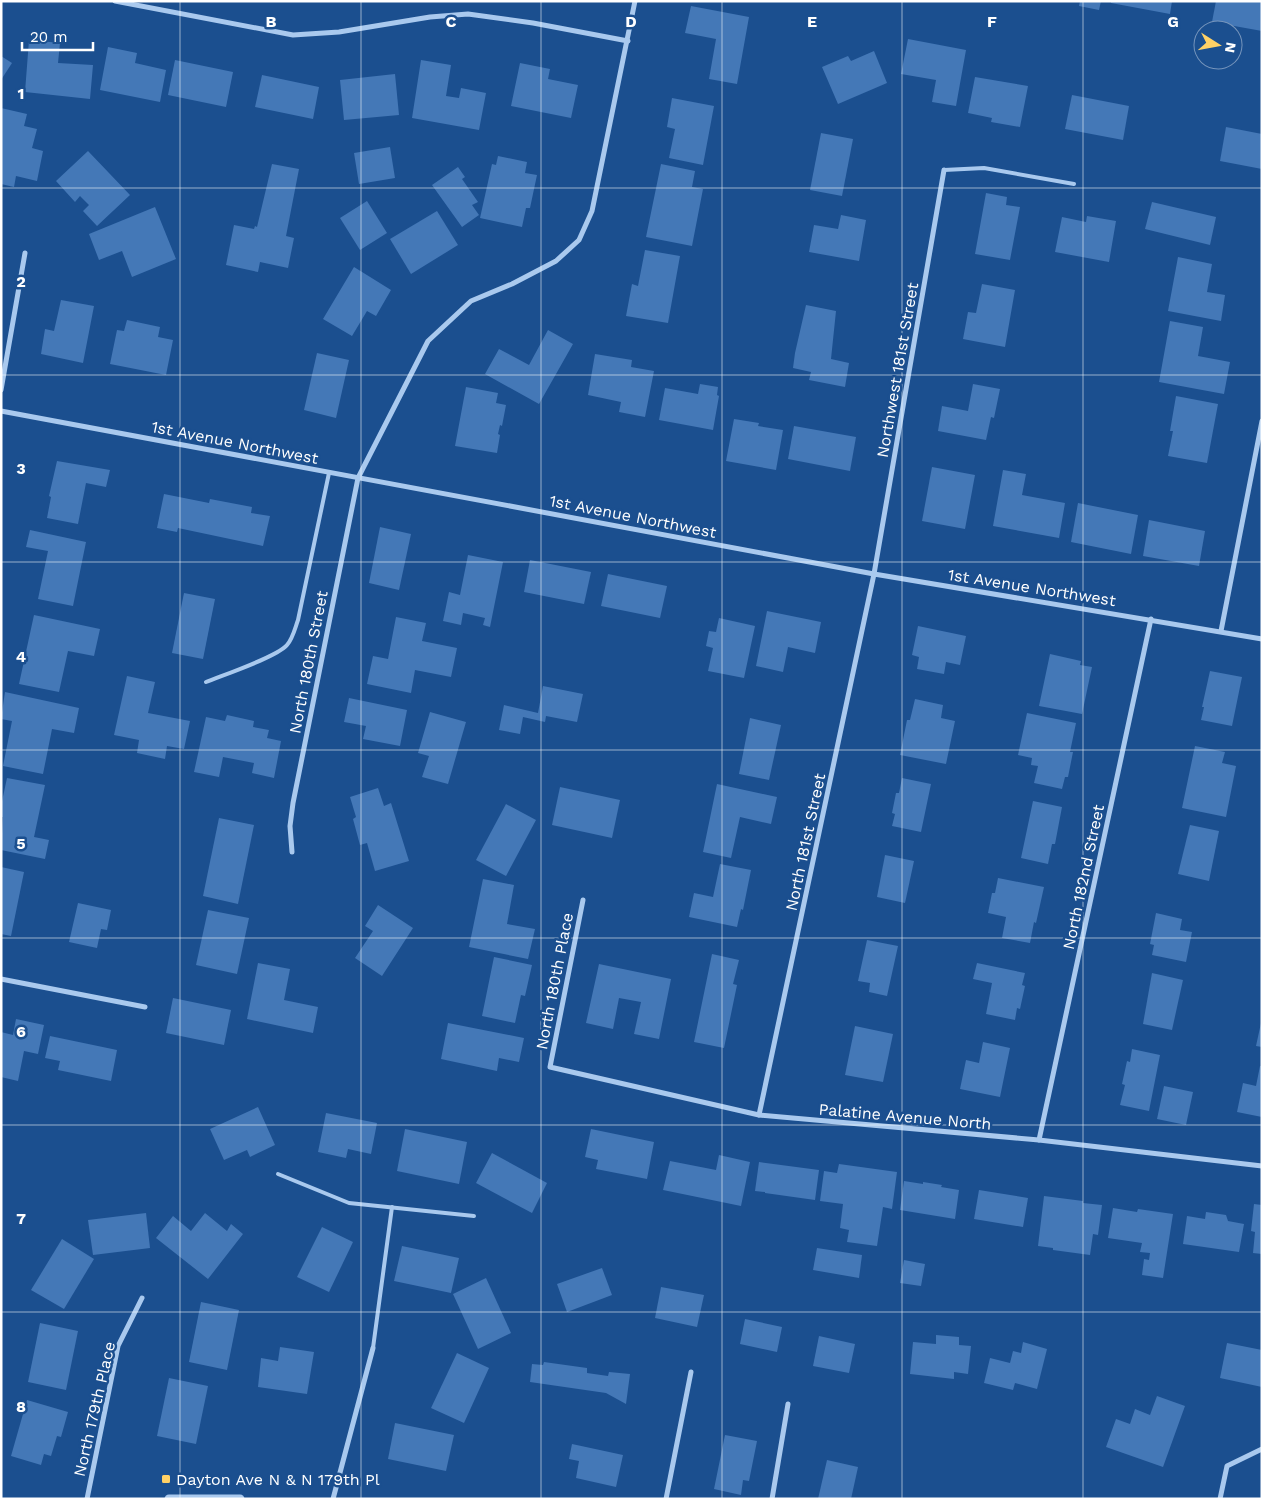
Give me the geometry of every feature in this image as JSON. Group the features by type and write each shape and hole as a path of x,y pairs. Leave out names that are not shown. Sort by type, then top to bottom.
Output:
{"street":[{"path":"115,1 293,35 339,32 377,24 468,14 533,23 628,41"},
{"name":"North 180th Street","path":"292,852 290,826 293,803 358,478 428,341 470,301 532,275 556,261 578,240 592,211 635,1"},
{"name":"Northwest 181st Street","path":"874,574 944,170"},
{"path":"1,390 25,253"},
{"name":"1st Avenue Northwest","path":"1,412 874,574 1262,639"},
{"path":"1221,632 1262,421"},
{"name":"North 181st Street","path":"760,1116 874,574"},
{"name":"North 182nd Street","path":"1039,1140 1151,619"},
{"name":"North 180th Place","path":"550,1067 583,900"},
{"path":"1,979 145,1007"},
{"name":"Palatine Avenue North","path":"550,1067 760,1116 1039,1140 1262,1166"},
{"name":"North 179th Place","path":"87,1499 118,1346 142,1298"},
{"path":"333,1499 373,1348"},
{"path":"666,1499 691,1372"},
{"path":"772,1499 788,1404"},
{"path":"1220,1499 1227,1466 1262,1449"},
{"path":"169,1499 240,1499"}],"lane":[{"path":"944,170 984,168 1074,184"},
{"path":"206,682 272,655 286,646 293,635 298,620 329,472"},
{"path":"278,1174 349,1203 474,1216"},
{"path":"373,1348 392,1207"}],"building":[{"path":"1080,1 1101,1 1099,10 1079,6"},
{"path":"1111,1 1172,1 1170,14 1111,3"},
{"path":"1216,1 1262,1 1262,31 1243,28 1243,20 1212,20"},
{"path":"691,6 749,17 737,84 709,79 716,39 685,33"},
{"path":"908,39 966,50 956,106 932,102 936,80 901,74"},
{"path":"29,40 60,43 58,63 93,65 90,99 25,92"},
{"path":"108,47 137,53 135,63 166,70 160,102 100,90"},
{"path":"874,51 887,83 838,104 822,67 848,56 851,61"},
{"path":"1,56 12,63 1,80"},
{"path":"175,60 233,72 226,107 168,95"},
{"path":"421,60 451,65 446,96 459,98 461,88 486,93 479,130 412,118"},
{"path":"520,63 550,69 548,79 578,85 571,118 511,106"},
{"path":"395,74 399,115 344,120 340,80"},
{"path":"262,75 319,87 313,119 255,107"},
{"path":"975,77 1028,86 1020,127 991,122 992,118 968,113"},
{"path":"1072,95 1129,106 1123,140 1065,129"},
{"path":"672,98 714,106 703,165 669,158 675,129 667,127"},
{"path":"1,108 27,114 24,126 37,129 32,148 43,151 37,181 16,176 14,187 1,184"},
{"path":"1226,127 1262,134 1262,169 1220,161"},
{"path":"821,133 853,139 842,196 810,190"},
{"path":"390,147 395,178 359,184 354,153"},
{"path":"88,151 130,195 97,226 83,211 89,205 80,196 75,202 56,181"},
{"path":"498,156 527,162 525,173 537,175 530,208 526,208 522,227 480,218 492,164 496,165"},
{"path":"272,164 299,169 286,236 294,238 288,268 260,262 258,272 226,265 234,225 254,229 255,226 257,227"},
{"path":"661,164 695,171 692,187 703,189 692,246 646,237"},
{"path":"458,167 465,177 462,179 478,202 472,205 479,215 462,227 432,185"},
{"path":"986,193 1007,197 1006,205 1020,207 1010,260 975,254"},
{"path":"367,201 387,233 360,250 340,218"},
{"path":"1152,202 1216,217 1210,245 1145,229"},
{"path":"155,207 176,259 132,277 122,251 99,260 89,234"},
{"path":"437,211 458,245 411,274 390,239"},
{"path":"841,215 866,220 859,261 809,252 814,225 838,229"},
{"path":"1087,216 1116,221 1109,262 1055,252 1062,217 1086,222"},
{"path":"645,250 680,256 668,323 626,316 632,284 638,286"},
{"path":"1178,257 1212,264 1207,292 1225,295 1221,321 1168,311"},
{"path":"354,267 391,290 376,316 367,311 352,336 323,319"},
{"path":"982,284 1015,290 1005,347 963,339 968,312 976,313"},
{"path":"61,300 94,306 83,363 41,354 45,329 54,331"},
{"path":"806,305 836,311 831,359 849,363 845,387 809,380 811,372 793,368"},
{"path":"127,320 160,327 158,337 173,340 166,375 110,364 117,330 124,331"},
{"path":"1170,321 1203,327 1198,356 1230,362 1224,394 1159,382"},
{"path":"548,330 573,344 539,404 485,374 499,349 529,365"},
{"path":"317,353 349,360 336,418 304,410"},
{"path":"595,354 632,360 631,367 654,371 645,417 619,412 621,402 588,395"},
{"path":"700,384 718,387 717,395 719,396 713,430 659,420 665,388 698,394"},
{"path":"973,384 1000,389 994,418 991,417 986,440 938,431 942,406 968,411"},
{"path":"466,387 498,393 496,403 506,405 502,426 500,425 498,434 500,435 497,453 455,446"},
{"path":"1176,396 1218,404 1207,463 1168,456 1173,431 1170,431"},
{"path":"734,419 759,423 758,426 783,430 776,470 726,461"},
{"path":"794,426 856,437 850,471 788,459"},
{"path":"57,461 110,470 106,487 86,483 78,524 47,518 51,497 49,496"},
{"path":"932,467 975,475 965,529 922,521"},
{"path":"1003,470 1026,474 1022,495 1065,503 1059,538 993,526"},
{"path":"164,494 209,503 210,499 252,507 251,513 270,516 263,546 178,528 177,532 157,528"},
{"path":"1078,503 1138,515 1131,554 1071,542"},
{"path":"1149,520 1205,531 1199,566 1143,556"},
{"path":"380,527 411,534 399,590 369,583"},
{"path":"30,530 86,542 73,606 38,599 48,551 26,547"},
{"path":"468,555 503,562 490,627 483,625 485,618 463,613 461,625 443,621 449,592 460,595"},
{"path":"530,560 591,572 584,604 524,592"},
{"path":"608,574 667,586 660,618 601,606"},
{"path":"184,593 215,599 203,659 172,653"},
{"path":"767,611 821,622 815,653 788,647 783,672 756,666"},
{"path":"34,615 100,629 94,656 68,651 59,692 19,684"},
{"path":"396,617 426,623 422,641 457,648 451,677 415,670 411,693 367,684 373,656 388,659"},
{"path":"719,618 755,626 744,678 708,671 713,648 706,646 709,631 716,632"},
{"path":"918,626 966,636 960,665 946,662 944,674 917,669 919,657 912,655"},
{"path":"1050,654 1081,661 1080,665 1092,667 1082,714 1039,706"},
{"path":"1210,671 1242,677 1232,726 1201,720"},
{"path":"127,676 155,682 148,713 190,721 184,749 167,746 165,759 137,753 139,740 114,735"},
{"path":"543,686 583,694 577,722 546,716 545,722 523,717 520,734 499,730 504,705 538,713"},
{"path":"5,692 79,708 74,733 52,729 43,774 3,766 12,721 1,719"},
{"path":"349,698 407,710 400,746 363,739 366,726 344,722"},
{"path":"915,699 943,705 941,718 955,721 946,764 900,755 907,720 910,720"},
{"path":"430,712 466,722 448,784 422,777 429,756 418,753"},
{"path":"1027,713 1076,723 1070,752 1073,752 1068,777 1065,777 1062,789 1034,783 1038,766 1031,765 1032,758 1018,755"},
{"path":"227,715 254,721 253,727 269,730 267,738 281,741 274,778 252,773 254,763 223,757 219,777 194,772 206,717 225,721"},
{"path":"750,718 781,725 769,780 739,774"},
{"path":"1195,746 1225,752 1222,763 1236,766 1226,817 1182,808"},
{"path":"7,778 45,785 34,837 49,840 45,859 1,850 3,817 1,817 1,806"},
{"path":"902,778 931,784 921,832 892,826 895,814 892,813 896,793 899,793"},
{"path":"717,784 777,797 771,824 740,817 731,858 703,852"},
{"path":"560,787 620,800 612,838 552,825"},
{"path":"378,788 384,806 391,803 409,861 375,871 367,843 360,845 353,819 356,817 350,797"},
{"path":"1033,801 1062,807 1055,844 1052,844 1048,864 1021,858"},
{"path":"506,804 536,820 506,876 476,860"},
{"path":"219,818 254,825 238,904 203,896"},
{"path":"1190,825 1219,831 1209,881 1178,874"},
{"path":"885,855 914,861 905,903 877,897"},
{"path":"720,864 751,870 743,910 741,909 737,927 689,917 694,893 713,897"},
{"path":"1,867 24,872 11,936 1,934"},
{"path":"998,878 1044,887 1030,943 1002,938 1006,917 988,913 992,893 995,893"},
{"path":"483,879 514,885 507,924 535,929 528,959 469,947"},
{"path":"78,903 111,910 107,930 101,929 97,948 69,942"},
{"path":"378,905 413,928 382,976 355,958 373,931 365,926"},
{"path":"208,910 249,918 237,974 196,965"},
{"path":"1156,913 1182,919 1180,930 1192,932 1186,962 1152,955 1154,945 1150,944"},
{"path":"867,940 898,946 887,996 869,992 870,983 858,981"},
{"path":"712,954 739,960 733,984 737,985 724,1048 694,1042"},
{"path":"494,957 532,965 525,996 521,995 515,1023 482,1016"},
{"path":"258,963 290,969 284,1000 318,1007 313,1033 247,1019"},
{"path":"977,963 1025,973 1022,985 1025,986 1020,1009 1017,1008 1015,1020 986,1014 992,983 973,979"},
{"path":"599,964 671,979 659,1039 634,1034 641,1002 619,998 613,1029 586,1023"},
{"path":"1152,973 1183,980 1172,1030 1143,1024"},
{"path":"173,998 231,1010 224,1045 166,1033"},
{"path":"16,1019 44,1025 38,1054 24,1051 18,1081 1,1077 1,1032 13,1035"},
{"path":"448,1023 524,1038 519,1062 499,1058 497,1071 441,1059"},
{"path":"1262,1023 1262,1047 1256,1046"},
{"path":"855,1026 893,1034 883,1082 845,1075"},
{"path":"50,1036 117,1050 111,1081 58,1070 60,1061 45,1058"},
{"path":"983,1042 1010,1048 1000,1097 960,1089 966,1060 979,1063"},
{"path":"1132,1049 1160,1055 1149,1111 1120,1105 1125,1085 1122,1084 1127,1061 1130,1062"},
{"path":"1260,1066 1262,1066 1262,1117 1237,1112 1243,1083 1256,1086"},
{"path":"1164,1086 1193,1092 1186,1125 1157,1119"},
{"path":"258,1107 275,1145 250,1157 247,1150 224,1160 210,1129"},
{"path":"326,1113 377,1123 371,1154 348,1149 346,1158 318,1152"},
{"path":"405,1129 467,1142 459,1184 397,1171"},
{"path":"591,1129 654,1142 647,1179 596,1169 598,1160 585,1157"},
{"path":"492,1153 547,1183 532,1213 476,1183"},
{"path":"719,1155 750,1162 741,1206 663,1190 670,1161 716,1170"},
{"path":"759,1162 819,1170 815,1200 755,1191"},
{"path":"839,1164 897,1172 892,1209 883,1207 877,1246 847,1242 849,1230 840,1228 843,1204 820,1201 824,1171 837,1173"},
{"path":"904,1181 942,1185 941,1187 959,1190 955,1219 900,1210"},
{"path":"979,1190 1028,1198 1023,1227 974,1219"},
{"path":"1044,1196 1102,1205 1098,1235 1093,1234 1090,1255 1038,1246"},
{"path":"1254,1204 1262,1205 1262,1254 1253,1253 1255,1232 1251,1231"},
{"path":"1113,1208 1137,1212 1138,1209 1173,1214 1163,1278 1142,1275 1144,1259 1149,1260 1150,1253 1140,1252 1142,1243 1108,1238"},
{"path":"1206,1212 1226,1215 1228,1221 1244,1224 1239,1252 1183,1244 1187,1216 1205,1219"},
{"path":"146,1213 150,1248 93,1255 88,1220"},
{"path":"205,1213 227,1231 231,1224 243,1234 208,1279 156,1238 173,1216 191,1231"},
{"path":"322,1227 353,1242 329,1292 297,1277"},
{"path":"62,1239 94,1259 64,1309 31,1290"},
{"path":"402,1246 459,1258 451,1293 394,1281"},
{"path":"817,1248 862,1255 859,1278 813,1270"},
{"path":"904,1260 925,1264 921,1286 900,1283"},
{"path":"602,1268 612,1295 567,1312 557,1284"},
{"path":"486,1278 511,1333 478,1349 453,1294"},
{"path":"661,1287 704,1295 697,1327 655,1318"},
{"path":"201,1302 239,1310 227,1370 189,1362"},
{"path":"745,1319 782,1327 777,1352 740,1344"},
{"path":"40,1323 78,1331 66,1390 28,1382"},
{"path":"936,1335 959,1337 959,1345 971,1346 968,1374 954,1372 954,1379 910,1374 913,1342 936,1344"},
{"path":"819,1336 855,1344 849,1373 813,1366"},
{"path":"1023,1342 1047,1349 1037,1389 1015,1383 1013,1390 984,1383 990,1358 1010,1363 1013,1351 1021,1353"},
{"path":"1227,1343 1262,1350 1262,1387 1220,1378"},
{"path":"280,1347 314,1352 307,1394 258,1387 261,1358 278,1361"},
{"path":"457,1353 489,1368 464,1423 431,1408"},
{"path":"544,1362 587,1368 587,1373 608,1376 609,1372 630,1374 626,1404 606,1393 530,1382 532,1364 543,1365"},
{"path":"169,1378 208,1386 196,1444 157,1436"},
{"path":"1157,1396 1185,1406 1163,1467 1106,1447 1116,1419 1130,1424 1135,1409 1150,1415"},
{"path":"27,1400 68,1412 61,1437 57,1436 51,1456 44,1454 41,1465 11,1456"},
{"path":"395,1423 454,1435 446,1471 388,1459"},
{"path":"725,1435 757,1441 749,1481 743,1480 741,1495 714,1489"},
{"path":"572,1444 623,1455 616,1487 576,1478 579,1461 569,1459"},
{"path":"827,1460 858,1467 851,1499 818,1499"}],"place":[{"name":"Dayton Ave N & N 179th Pl","path":"166,1479"}]}
